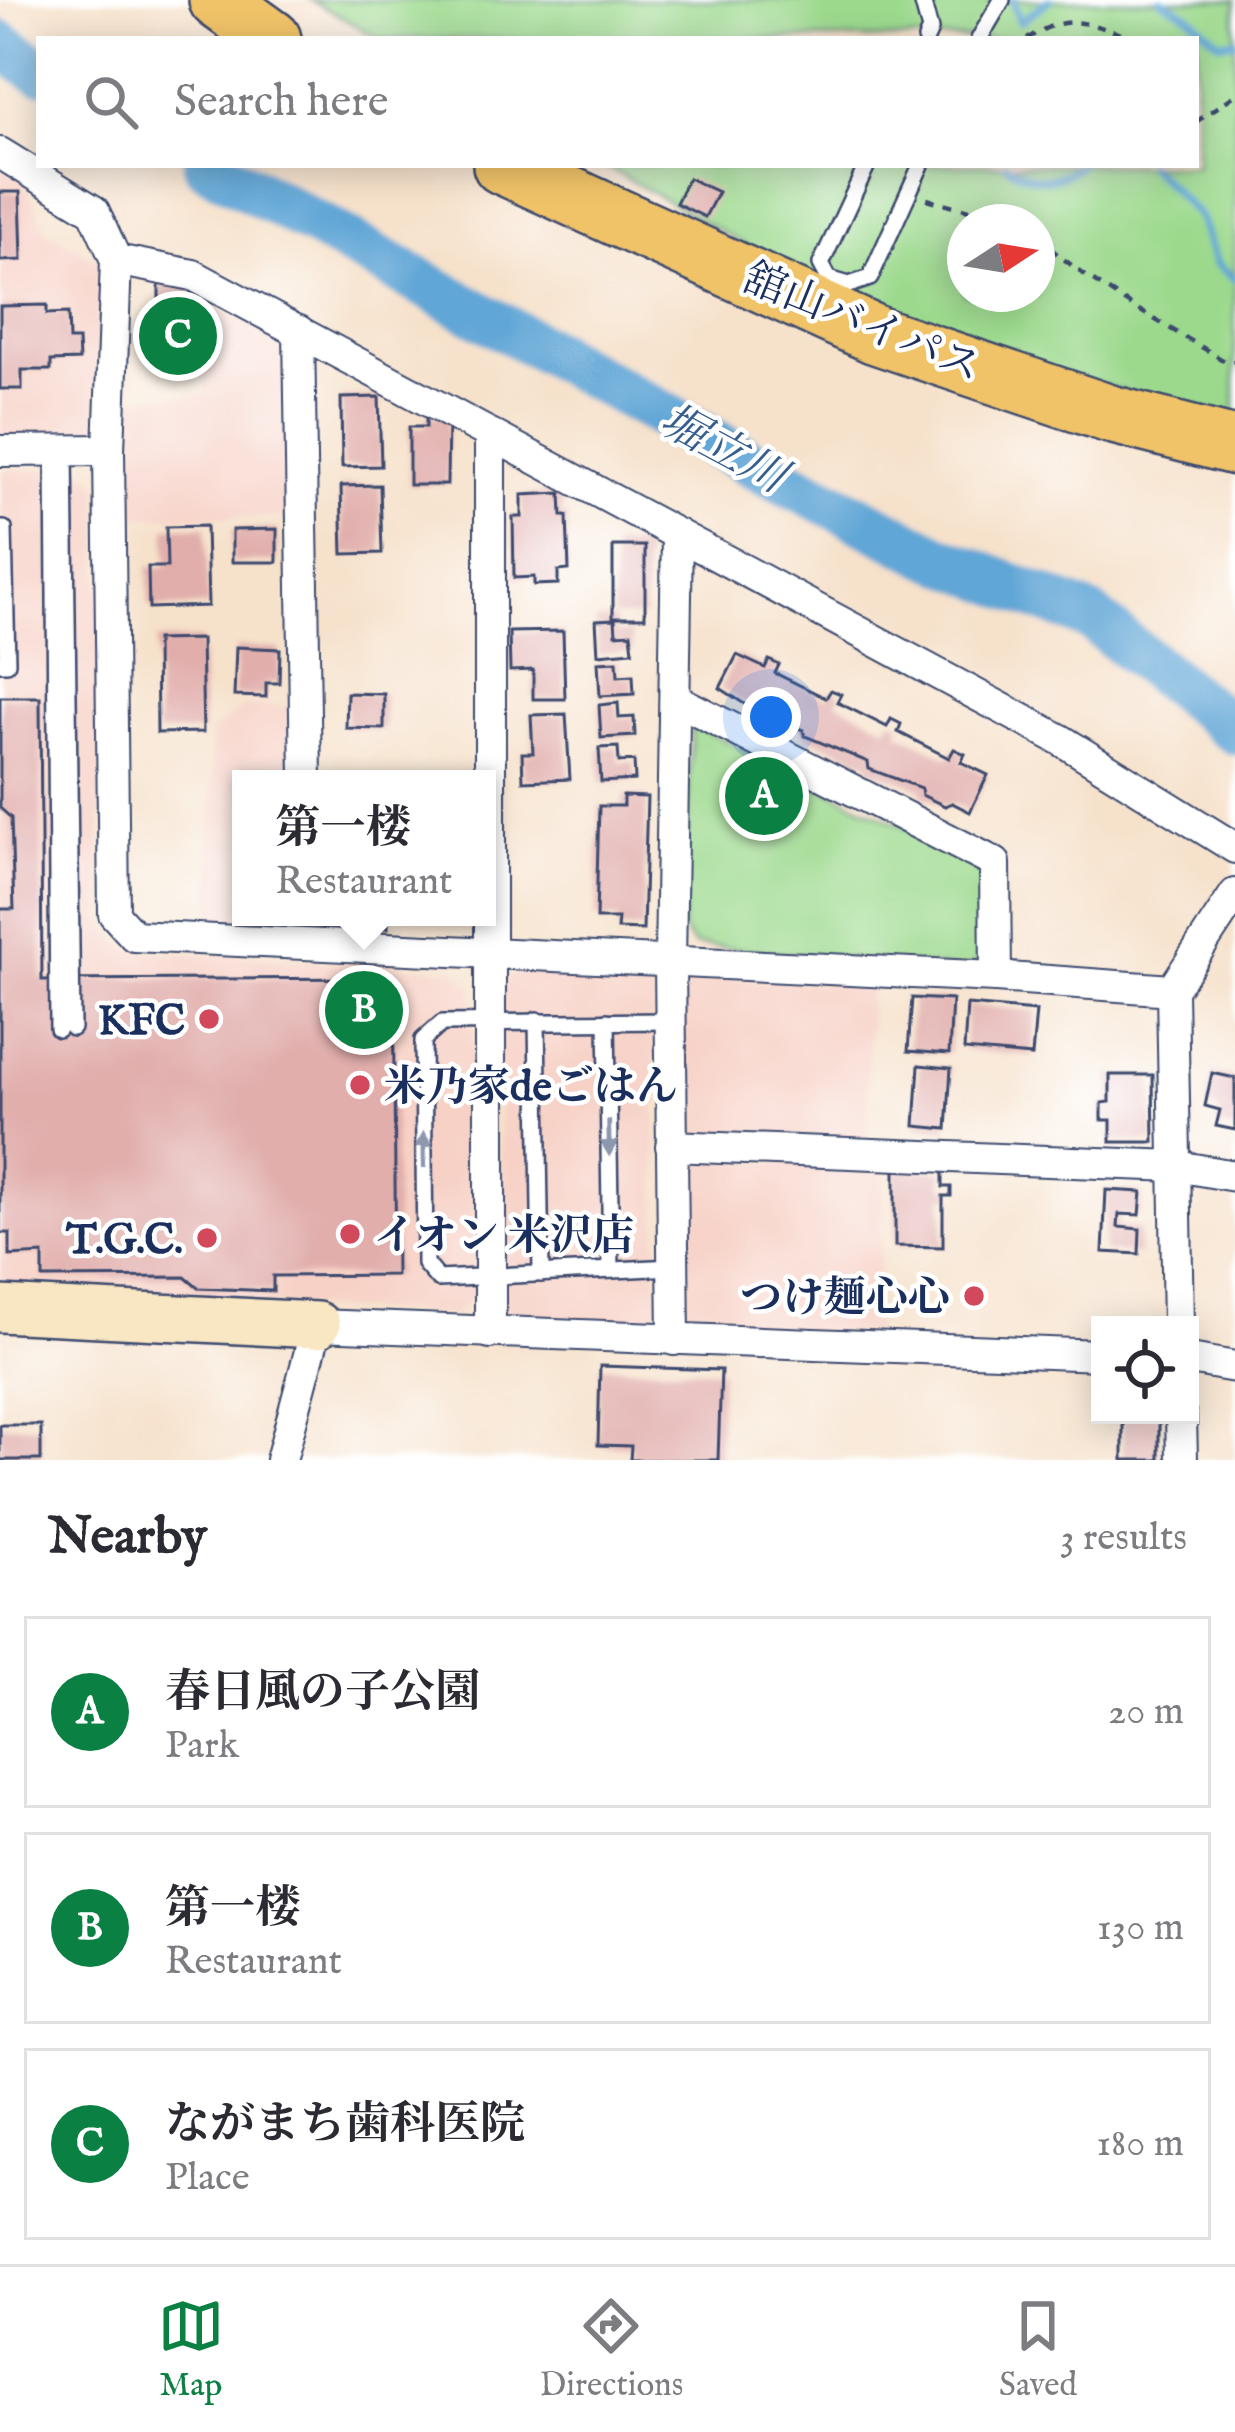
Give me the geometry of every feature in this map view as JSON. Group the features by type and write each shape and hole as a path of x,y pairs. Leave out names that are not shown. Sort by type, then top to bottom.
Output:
{"highway":[{"path":"218,0 268,36"},
{"name":"舘山バイパス","path":"509,168 876,335 1110,414 1235,446"}],"street":[{"path":"0,153 94,211 116,260 110,450 114,914 134,937 309,931 488,956 996,977 1172,990"},
{"path":"116,260 193,275 1061,740 1235,848"},
{"path":"299,332 306,770"},
{"path":"489,770 490,434"},
{"path":"0,451 110,450"},
{"path":"674,1340 670,962 677,534"},
{"path":"675,699 995,863 996,977"},
{"path":"1178,1316 1172,990 1235,894"},
{"path":"488,926 490,1333"},
{"path":"671,1146 1176,1166 1235,1176"},
{"path":"0,1309 1091,1355"},
{"path":"281,1460 317,1325"},
{"path":"1199,1361 1235,1367"},
{"path":"1180,1424 1182,1460"}],"lane":[{"path":"922,0 927,36"},
{"path":"981,36 1002,0"},
{"path":"866,168 821,264 829,279 849,285 870,278 920,168"},
{"path":"60,451 65,1028"},
{"path":"0,529 4,529 7,663 0,663"},
{"path":"537,1020 541,1274"},
{"path":"607,1021 611,1270"},
{"path":"671,1021 442,1023 423,1040 423,1063 425,1264 438,1279 673,1267"}],"path":[{"path":"1033,36 1058,22 1076,20 1127,36"},
{"path":"1199,120 1235,95"},
{"path":"927,199 947,204"},
{"path":"1055,254 1131,307 1166,322 1226,362 1235,361"}],"shaded area":[{"path":"0,166 24,181 47,233 102,262 100,427 83,443 0,440"},
{"path":"205,298 281,337 288,355 286,517 125,517 125,398 205,395"},
{"name":"イオン 米沢店","path":"80,469 99,483 101,920 128,950 457,969 472,987 474,1295 453,1315 0,1289 0,470"},
{"path":"244,706 291,706 291,770 232,770 232,926 276,928 211,928 212,732"},
{"path":"513,974 639,975 655,990 658,1317 644,1329 518,1323 501,1306 499,988"},
{"path":"697,976 870,987 866,1147 700,1139 680,1122 681,994"},
{"path":"699,1159 885,1168 875,1333 695,1326 683,1310 683,1171"}],"green space":[{"path":"311,0 1235,0 1235,421 893,328 608,168 1199,168 1199,36 375,36"},
{"path":"692,725 988,867 987,947 969,970 694,945 682,930"}],"building":[{"path":"688,178 718,192 705,217 676,203"},
{"path":"0,192 20,192 22,260 0,261"},
{"path":"159,284 191,284 191,300 199,301 199,364 183,370 159,364 159,338 153,330 159,319"},
{"path":"47,305 47,314 68,313 69,340 78,340 79,360 51,361 51,370 22,370 22,389 0,389 0,306"},
{"path":"379,397 381,466 342,467 341,398"},
{"path":"426,416 448,416 447,485 409,485 409,427 426,427"},
{"path":"380,485 382,553 343,554 341,486"},
{"path":"561,493 569,570 558,571 558,584 534,585 534,577 514,578 513,517 522,517 522,495"},
{"path":"206,526 208,606 149,608 148,567 167,567 166,527"},
{"path":"277,529 277,562 232,562 232,530"},
{"path":"613,546 645,546 645,617 613,617"},
{"path":"615,619 616,634 631,633 633,651 598,654 596,620"},
{"path":"563,631 565,699 533,699 533,670 510,671 509,632"},
{"path":"201,639 203,732 157,733 156,640"},
{"path":"236,647 280,649 279,683 266,683 266,697 234,696"},
{"path":"737,655 765,668 769,660 779,665 775,673 826,698 831,690 841,694 837,702 887,727 891,719 901,724 898,732 949,758 954,749 965,754 961,762 988,775 970,812 952,803 945,806 922,795 921,788 869,769 868,762 805,736 803,730 752,709 720,688"},
{"path":"617,661 618,676 633,675 634,694 600,696 598,662"},
{"path":"347,693 384,694 384,729 346,728"},
{"name":"イオン 米沢店","path":"0,697 40,697 42,980 393,978 396,1275 273,1276 273,1291 198,1288 185,1277 43,1278 43,1254 10,1256 10,1233 0,1233 0,909 14,909 11,818 0,808"},
{"path":"618,703 619,718 634,717 635,736 601,738 599,705"},
{"path":"566,714 570,779 523,781 522,753 533,753 531,715"},
{"path":"618,747 619,762 634,761 635,780 601,782 599,748"},
{"path":"623,796 647,797 643,930 617,929 618,919 596,919 599,806 623,806"},
{"path":"340,926 388,926 388,928"},
{"path":"912,998 952,1000 949,1054 908,1051"},
{"path":"967,1005 1036,1011 1032,1056 964,1050"},
{"path":"919,1065 951,1068 947,1129 915,1126"},
{"path":"1212,1073 1235,1078 1235,1130 1216,1126 1220,1110 1205,1106"},
{"path":"1110,1075 1153,1075 1154,1142 1111,1142 1111,1120 1102,1120 1102,1103 1110,1102"},
{"path":"895,1170 943,1170 943,1187 951,1187 951,1196 943,1196 943,1247 895,1246"},
{"path":"1106,1190 1142,1192 1140,1215 1119,1214 1118,1227 1140,1229 1139,1254 1103,1252"},
{"path":"600,1366 721,1370 718,1460 630,1460 631,1446 598,1445"},
{"path":"1123,1424 1159,1424 1159,1460 1123,1460"},
{"path":"0,1425 41,1425 41,1460 0,1460"}],"waterway":[{"path":"1013,0 1020,22 1049,0"},
{"path":"1162,0 1220,42 1235,41"},
{"name":"堀立川","path":"0,44 36,68"},
{"name":"堀立川","path":"212,168 753,464 934,556 1092,618 1235,731"},
{"path":"1012,168 1043,179 1074,168"},
{"path":"1151,168 1199,217 1216,263 1235,279"}],"place":[{"name":"ながまち歯科医院","path":"178,336"},
{"name":"春日風の子公園","path":"764,796"},
{"name":"第一楼","path":"364,1010"},
{"name":"KFC","path":"209,1019"},
{"name":"米乃家deごはん","path":"360,1085"},
{"name":"イオン 米沢店","path":"350,1234"},
{"name":"T.G.C.","path":"207,1238"},
{"name":"つけ麺心心","path":"974,1296"}]}
